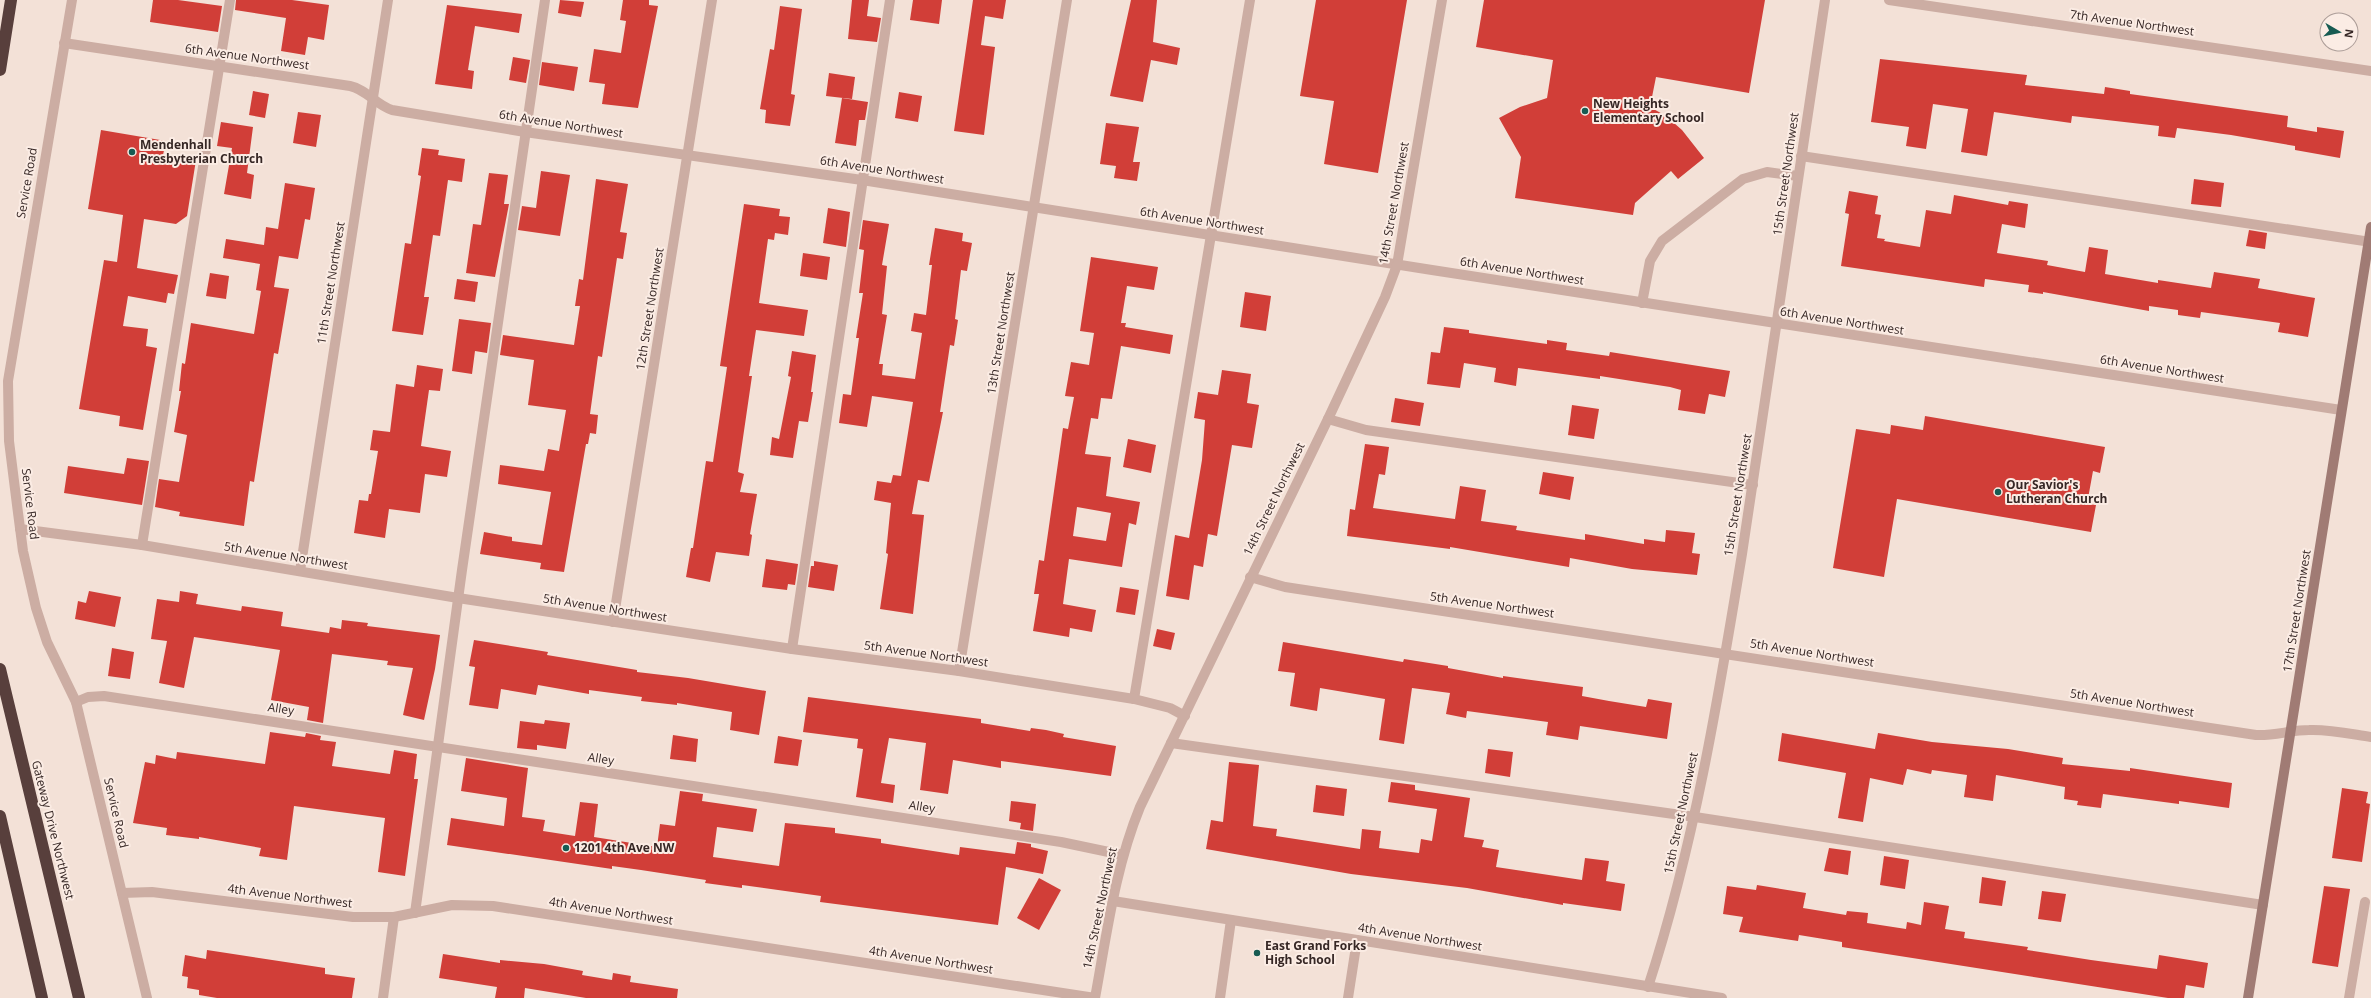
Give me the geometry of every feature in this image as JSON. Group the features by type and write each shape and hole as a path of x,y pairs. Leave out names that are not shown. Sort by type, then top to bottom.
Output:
{"highway":[{"path":"0,70 11,0"},
{"path":"8,20 17,0"},
{"name":"Gateway Drive Northwest","path":"0,669 79,998"},
{"path":"0,816 42,998"}],"street":[{"name":"Service Road","path":"72,0 8,381 9,440 20,529 31,588 41,627 76,702 147,998"},
{"path":"142,545 230,0"},
{"name":"11th Street Northwest","path":"300,571 388,0"},
{"path":"415,913 458,598 545,0"},
{"name":"12th Street Northwest","path":"613,622 712,0"},
{"path":"792,649 890,0"},
{"name":"13th Street Northwest","path":"959,671 1068,0"},
{"path":"1134,699 1250,0"},
{"name":"14th Street Northwest","path":"1095,998 1123,855 1140,807 1185,716 1250,577 1328,419 1385,297 1397,265 1442,0"},
{"name":"15th Street Northwest","path":"1648,987 1675,899 1695,817 1726,653 1825,0"},
{"name":"7th Avenue Northwest","path":"1889,0 2371,71"},
{"name":"6th Avenue Northwest","path":"64,43 350,86 362,90 392,110 525,132 862,180 1397,265 2341,410"},
{"path":"1801,156 2370,242"},
{"path":"1642,303 1650,261 1662,242 1743,179 1767,172 1798,176"},
{"name":"17th Street Northwest","path":"2248,998 2341,410 2370,242 2371,227"},
{"path":"1328,419 1366,430 1752,485"},
{"name":"5th Avenue Northwest","path":"20,529 142,545 458,598 792,649 959,671 1134,699 1170,708 1185,716"},
{"name":"5th Avenue Northwest","path":"1250,577 1285,587 1726,653 2249,734 2272,736 2290,732 2321,730 2371,737"},
{"name":"Alley","path":"76,702 96,696 121,698 437,748 1054,840 1123,855"},
{"path":"1171,743 1695,817 2263,905"},
{"name":"4th Avenue Northwest","path":"122,893 152,892 353,917 394,917 452,905 493,906 1095,998"},
{"name":"4th Avenue Northwest","path":"1113,901 1718,998"},
{"path":"2349,998 2365,902"},
{"path":"383,998 394,917"},
{"path":"1220,998 1231,920"},
{"path":"1348,998 1357,940"}],"building":[{"path":"153,0 178,0 222,6 218,32 150,22"},
{"path":"236,0 292,0 329,5 324,40 308,37 305,55 281,51 286,18 235,10"},
{"path":"560,0 584,2 581,17 558,13"},
{"path":"623,0 649,0 649,5 658,6 638,108 602,104 605,84 589,82 594,49 621,53 626,21 620,20"},
{"path":"852,0 869,0 867,16 881,18 877,42 848,39"},
{"path":"913,0 942,0 939,24 910,20"},
{"path":"973,0 1006,0 1003,19 985,16 981,45 995,47 984,135 954,131"},
{"path":"1131,0 1157,0 1153,42 1180,48 1177,65 1151,60 1143,102 1110,96"},
{"path":"1316,0 1407,0 1378,173 1324,164 1334,101 1300,96"},
{"name":"New Heights Elementary School","path":"1484,0 1765,0 1749,93 1656,77 1650,107 1666,116 1682,130 1704,158 1678,179 1671,171 1635,203 1633,215 1515,198 1521,157 1499,118 1520,107 1547,98 1553,60 1476,47"},
{"path":"447,5 522,14 519,33 475,26 468,70 474,71 472,89 435,84"},
{"path":"780,6 802,9 791,94 795,95 790,126 765,123 766,110 760,109 770,49 774,50"},
{"path":"513,57 530,60 526,83 509,80"},
{"path":"1880,59 2027,75 2025,85 2104,94 2105,87 2130,91 2130,94 2288,116 2287,127 2317,132 2317,127 2344,131 2340,158 2295,150 2295,146 2231,135 2177,128 2175,138 2158,136 2159,126 2072,116 2071,123 1994,112 1987,156 1961,152 1968,109 1933,104 1926,149 1906,146 1909,127 1871,122"},
{"path":"542,62 578,67 574,91 539,85"},
{"path":"829,73 855,77 852,99 826,96"},
{"path":"253,91 269,94 265,118 249,115"},
{"path":"899,92 922,96 918,122 895,118"},
{"path":"842,98 868,102 865,120 859,120 856,146 835,143"},
{"path":"298,112 321,115 316,147 293,143"},
{"path":"221,122 253,127 247,173 254,175 251,199 224,194 232,148 217,146"},
{"path":"1106,123 1139,127 1133,162 1140,162 1137,181 1114,178 1116,166 1100,164"},
{"path":"101,130 166,141 163,155 196,160 187,216 176,224 144,219 137,268 178,275 174,294 168,293 166,303 128,296 123,326 148,329 146,346 157,348 143,430 119,426 120,416 79,409 104,260 117,262 123,215 88,209"},
{"path":"422,148 439,150 438,155 465,159 462,182 448,180 440,236 433,235 424,297 429,297 423,335 392,331 405,243 411,244 421,176 418,175"},
{"path":"541,171 570,175 560,236 518,230 522,206 536,208"},
{"path":"489,173 508,175 504,204 509,204 495,277 466,273 473,224 481,225"},
{"path":"596,179 628,184 620,232 627,233 623,259 617,258 602,357 598,356 590,414 598,415 596,434 590,433 588,444 586,444 564,572 540,569 541,563 480,554 484,532 512,537 512,541 542,545 551,492 498,484 500,465 544,471 548,449 559,451 566,410 528,405 534,360 500,355 503,335 574,345 580,306 575,306 579,279 583,280"},
{"path":"2194,179 2224,183 2221,207 2191,204"},
{"path":"285,183 315,188 310,220 305,219 298,259 279,256 274,287 289,289 278,354 274,353 254,482 250,481 244,526 179,516 180,512 155,507 159,479 179,482 187,435 174,432 181,391 179,391 182,363 185,364 191,323 254,334 261,291 256,290 260,264 223,258 226,239 264,245 266,227 278,229"},
{"path":"1849,191 1878,196 1875,214 1881,215 1877,238 1885,239 1884,241 1920,247 1926,210 1951,214 1954,195 2008,205 2009,201 2028,204 2025,228 2002,224 1997,253 2048,261 2047,265 2085,272 2089,247 2108,250 2105,274 2158,283 2158,280 2211,288 2214,272 2260,279 2258,288 2315,298 2308,337 2278,332 2280,323 2201,312 2200,318 2178,315 2178,310 2149,306 2149,311 2043,292 2043,294 2028,292 2029,285 1985,279 1984,287 1841,266 1849,214 1845,213"},
{"path":"744,204 780,209 779,216 790,217 788,235 775,233 774,240 768,239 759,303 808,310 804,336 756,330 749,376 752,376 738,472 744,474 740,492 757,494 750,534 752,535 749,556 716,552 710,582 686,577 691,548 693,548 706,461 713,462 727,367 720,366"},
{"path":"828,208 850,212 846,247 823,243"},
{"path":"863,220 889,224 882,265 887,266 882,314 887,315 879,364 883,364 882,375 915,379 922,333 911,331 914,313 926,315 932,265 929,265 935,228 963,233 962,241 972,243 967,271 961,270 955,319 958,320 954,346 950,345 940,412 943,412 929,482 918,480 912,514 924,515 913,614 880,609 888,554 886,553 891,503 874,500 877,481 891,483 893,475 901,476 913,402 872,396 867,427 839,423 843,394 851,395 859,338 856,338 863,293 859,293 864,250 859,249"},
{"path":"2249,230 2267,233 2265,249 2246,246"},
{"path":"803,253 830,257 827,280 800,276"},
{"path":"1091,257 1158,267 1154,290 1127,286 1121,323 1126,323 1125,327 1173,335 1170,354 1121,346 1112,399 1101,398 1098,419 1091,418 1085,454 1111,457 1106,496 1140,502 1136,525 1129,523 1122,567 1069,559 1063,604 1096,610 1092,632 1070,628 1069,637 1033,631 1039,594 1034,594 1039,560 1044,561 1063,428 1068,429 1074,397 1065,396 1071,362 1089,365 1094,333 1080,331","holes":["1077,507 1111,513 1106,541 1073,536"]},
{"path":"210,273 229,276 226,299 206,296"},
{"path":"457,279 478,282 475,302 454,299"},
{"path":"1245,292 1271,296 1266,331 1240,327"},
{"path":"459,319 491,323 487,353 475,351 472,374 452,371"},
{"path":"1444,327 1469,330 1469,333 1547,344 1547,340 1567,343 1566,350 1609,356 1610,352 1730,371 1725,397 1709,394 1705,414 1678,410 1681,390 1670,387 1600,376 1600,379 1518,368 1516,386 1494,382 1496,368 1464,363 1460,388 1427,384 1431,352 1440,353"},
{"path":"792,351 816,355 811,392 813,392 808,422 799,421 793,458 770,455 772,437 779,439 791,377 788,376"},
{"path":"417,365 443,369 440,391 429,390 421,446 451,451 447,477 425,474 420,513 389,509 385,538 354,533 359,500 368,501 369,494 371,494 378,451 370,450 373,430 390,432 396,384 414,387"},
{"path":"1222,370 1251,374 1247,403 1259,405 1252,448 1232,445 1217,536 1208,534 1203,567 1194,565 1189,600 1166,596 1175,535 1189,538 1202,460 1205,420 1194,418 1198,392 1218,395"},
{"path":"1395,398 1424,403 1420,426 1391,422"},
{"path":"1572,405 1599,409 1594,439 1568,435"},
{"name":"Our Savior's Lutheran Church","path":"1925,416 2105,447 2100,473 2093,471 2087,504 2096,505 2091,532 1897,499 1884,577 1833,568 1856,429 1890,434 1891,425 1923,430"},
{"path":"1128,439 1156,445 1151,473 1123,467"},
{"path":"1365,444 1389,447 1385,475 1379,474 1373,508 1455,519 1460,486 1486,490 1481,521 1517,526 1516,530 1585,540 1585,534 1644,544 1644,539 1665,542 1666,530 1695,533 1692,553 1700,554 1697,575 1632,569 1570,558 1569,567 1450,547 1450,549 1347,536 1350,509 1355,510"},
{"path":"127,458 149,461 142,505 64,493 68,466 124,474"},
{"path":"1543,472 1574,477 1570,500 1539,494"},
{"path":"766,559 798,564 795,585 788,584 787,590 762,587"},
{"path":"814,561 838,565 834,591 808,587 811,566 814,566"},
{"path":"1120,587 1139,590 1135,615 1116,612"},
{"path":"89,591 121,597 115,627 75,619 78,601 86,603"},
{"path":"180,591 198,594 196,604 241,611 242,606 283,612 281,626 329,633 330,627 341,629 342,620 368,623 367,626 440,635 435,669 424,720 403,715 413,668 387,665 388,661 332,654 323,723 307,720 309,707 271,700 280,650 194,637 184,688 159,683 167,641 151,639 157,599 179,602"},
{"path":"1157,629 1175,633 1171,650 1153,646"},
{"path":"474,640 548,652 547,655 637,670 637,672 688,678 766,691 759,735 730,730 732,712 677,703 677,705 641,701 642,697 589,690 589,694 538,685 536,695 501,689 498,709 469,705 475,667 469,666"},
{"path":"1283,642 1403,662 1404,659 1448,666 1448,668 1503,678 1503,676 1583,687 1582,696 1646,707 1648,699 1672,703 1667,739 1580,726 1578,740 1546,735 1548,722 1467,711 1466,718 1446,714 1450,693 1412,688 1404,744 1379,740 1385,699 1320,688 1317,711 1290,706 1295,673 1278,671"},
{"path":"112,648 134,652 130,679 108,676"},
{"path":"808,697 981,719 981,723 1030,731 1031,728 1046,730 1064,734 1063,737 1116,746 1111,776 1001,761 1001,768 953,760 948,794 920,790 926,743 889,738 881,783 895,785 893,803 856,797 863,749 857,748 858,739 803,732"},
{"path":"545,720 570,723 566,749 537,745 537,750 517,748 520,721 544,724"},
{"path":"270,732 305,737 306,733 321,736 320,740 336,742 332,766 390,774 394,750 417,754 414,779 418,779 405,876 378,872 385,818 294,806 287,860 259,856 261,848 199,837 199,839 166,835 167,828 133,823 145,762 155,764 156,755 176,759 177,752 265,764"},
{"path":"1782,733 1875,749 1878,733 1932,742 2008,749 2063,758 2062,764 2130,771 2130,768 2232,783 2229,808 2179,801 2179,804 2103,794 2101,808 2077,805 2078,801 2064,799 2065,787 1996,775 1993,801 1964,797 1967,775 1932,770 1931,774 1907,769 1903,785 1870,778 1863,822 1838,818 1846,773 1778,761"},
{"path":"673,735 698,739 696,762 670,759"},
{"path":"778,736 802,740 798,766 774,763"},
{"path":"1488,749 1513,752 1510,777 1485,773"},
{"path":"466,758 528,768 522,817 545,820 543,831 575,836 580,802 598,804 594,837 657,847 660,824 675,826 680,791 703,794 702,801 757,809 753,832 717,827 713,857 779,866 785,823 835,828 835,833 881,839 881,843 959,855 960,847 1015,854 1017,842 1031,844 1031,847 1048,851 1043,874 1006,867 998,925 820,902 821,896 742,885 742,888 705,883 706,880 641,870 612,866 612,869 447,845 451,818 504,826 507,798 461,791"},
{"path":"1229,762 1259,765 1253,826 1277,829 1276,836 1360,849 1362,829 1381,831 1379,848 1419,853 1421,839 1432,841 1437,809 1388,802 1391,782 1415,785 1415,790 1470,798 1464,837 1484,840 1482,847 1499,850 1496,867 1582,880 1585,858 1609,861 1606,881 1625,884 1621,911 1563,903 1563,905 1467,888 1351,874 1206,849 1211,820 1223,822"},
{"path":"1316,785 1347,789 1344,816 1313,812"},
{"path":"2342,788 2368,792 2366,803 2370,804 2362,862 2332,858"},
{"path":"1011,801 1036,804 1033,831 1020,829 1021,823 1009,821"},
{"path":"1829,848 1851,851 1848,875 1824,871"},
{"path":"1884,856 1909,860 1905,889 1880,885"},
{"path":"1982,877 2006,881 2002,906 1979,903"},
{"path":"1039,878 1061,890 1039,930 1017,918"},
{"path":"1757,885 1806,893 1803,908 1846,915 1847,911 1868,913 1867,923 1906,929 1907,922 1921,925 1924,902 1949,906 1945,929 1965,932 1964,938 2028,947 2027,950 2157,969 2159,955 2208,963 2204,988 2186,985 2184,998 2168,998 1842,947 1842,942 1799,935 1798,941 1739,932 1743,917 1723,914 1727,886 1756,890"},
{"path":"2324,886 2350,889 2338,967 2312,963"},
{"path":"2042,891 2066,894 2061,922 2038,919"},
{"path":"207,950 325,968 325,974 355,978 352,998 217,998 199,995 199,990 187,988 188,977 182,976 185,955 206,959"},
{"path":"443,954 500,963 500,960 544,964 583,971 582,975 612,980 613,973 631,976 630,982 678,989 677,998 586,998 525,988 524,998 495,998 497,987 439,978"}],"place":[{"name":"New Heights Elementary School","path":"1585,111"},
{"name":"Mendenhall Presbyterian Church","path":"132,152"},
{"name":"Our Savior's Lutheran Church","path":"1998,492"},
{"name":"1201 4th Ave NW","path":"566,848"},
{"name":"East Grand Forks High School","path":"1257,953"}]}
